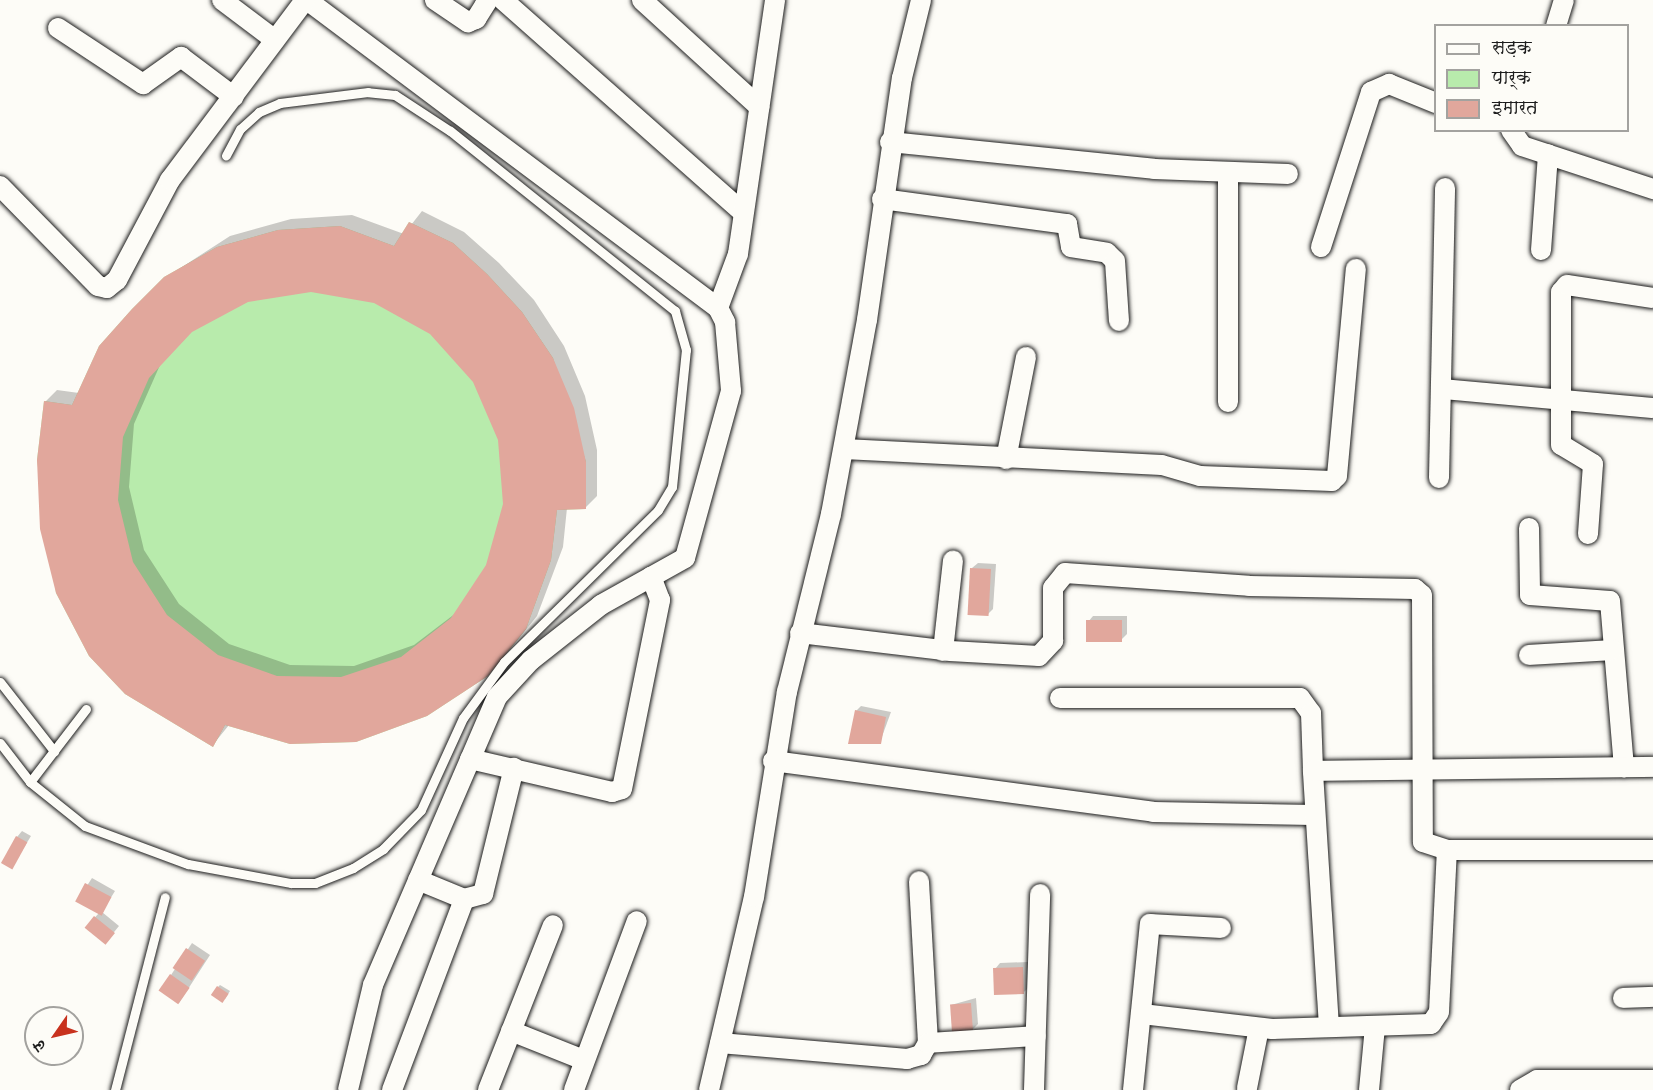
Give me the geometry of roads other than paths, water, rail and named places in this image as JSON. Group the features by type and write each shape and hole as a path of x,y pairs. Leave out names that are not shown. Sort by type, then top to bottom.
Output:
{"street":[{"path":"222,0 275,40"},
{"path":"0,186 98,286 107,288 117,280 170,180 306,0 718,308 725,322 728,410 690,552 602,604 531,660 497,698 373,985 348,1090"},
{"path":"435,0 468,22 476,19 488,0"},
{"path":"503,0 743,212"},
{"path":"642,0 759,107"},
{"path":"718,308 738,254 775,0"},
{"path":"709,1090 754,897 773,761 800,633 844,449 891,142 921,0"},
{"path":"1557,24 1564,0"},
{"path":"58,28 143,84 181,57 234,97"},
{"path":"1321,247 1371,92 1389,84 1434,102"},
{"path":"1510,132 1522,146 1653,189"},
{"path":"891,142 1228,174 1288,174"},
{"path":"1540,250 1548,154"},
{"path":"1228,174 1228,402"},
{"path":"1439,478 1443,389 1445,188"},
{"path":"882,199 1067,224 1071,247 1107,254 1115,261 1119,321"},
{"path":"844,449 1006,459 1162,465 1200,476 1332,481 1337,476 1347,394 1356,269"},
{"path":"1588,534 1593,464 1562,448 1564,287 1653,298"},
{"path":"1006,459 1026,357"},
{"path":"1443,389 1653,408"},
{"path":"1528,528 1528,592 1538,598 1608,598 1624,767"},
{"path":"943,651 953,561"},
{"path":"800,633 943,651 1044,653 1053,641 1053,588 1065,573 1249,586 1415,589 1422,596 1421,838 1428,847 1447,850 1653,850"},
{"path":"470,759 612,792 626,785 660,600 651,577"},
{"path":"1529,655 1612,650"},
{"path":"1060,699 1300,698 1311,713 1313,815 1329,1028"},
{"path":"773,761 1153,812 1313,815"},
{"path":"1313,771 1422,767 1653,767"},
{"path":"418,880 464,899 478,897 485,890 514,768"},
{"path":"1142,1014 1259,1028 1423,1026 1438,1017 1447,850"},
{"path":"720,1043 907,1059 921,1055 928,1043 919,881"},
{"path":"1034,1090 1040,894"},
{"path":"392,1090 464,899"},
{"path":"574,1090 637,921"},
{"path":"1133,1090 1150,924 1221,928"},
{"path":"488,1090 553,925"},
{"path":"1623,998 1653,997"},
{"path":"1369,1090 1375,1027"},
{"path":"1247,1088 1259,1028"},
{"path":"511,1031 584,1059"},
{"path":"928,1043 1036,1036"},
{"path":"1520,1090 1537,1080 1653,1080"}],"lane":[{"path":"0,743 30,782 85,826 189,864 291,883 315,883 353,868 382,849 421,810 463,718 490,678 658,510 672,486 686,350 675,311 450,131 395,95 368,92 280,104 259,112 240,129 226,155"},
{"path":"0,682 54,751"},
{"path":"30,782 86,710"},
{"path":"115,1090 165,897"}]}
